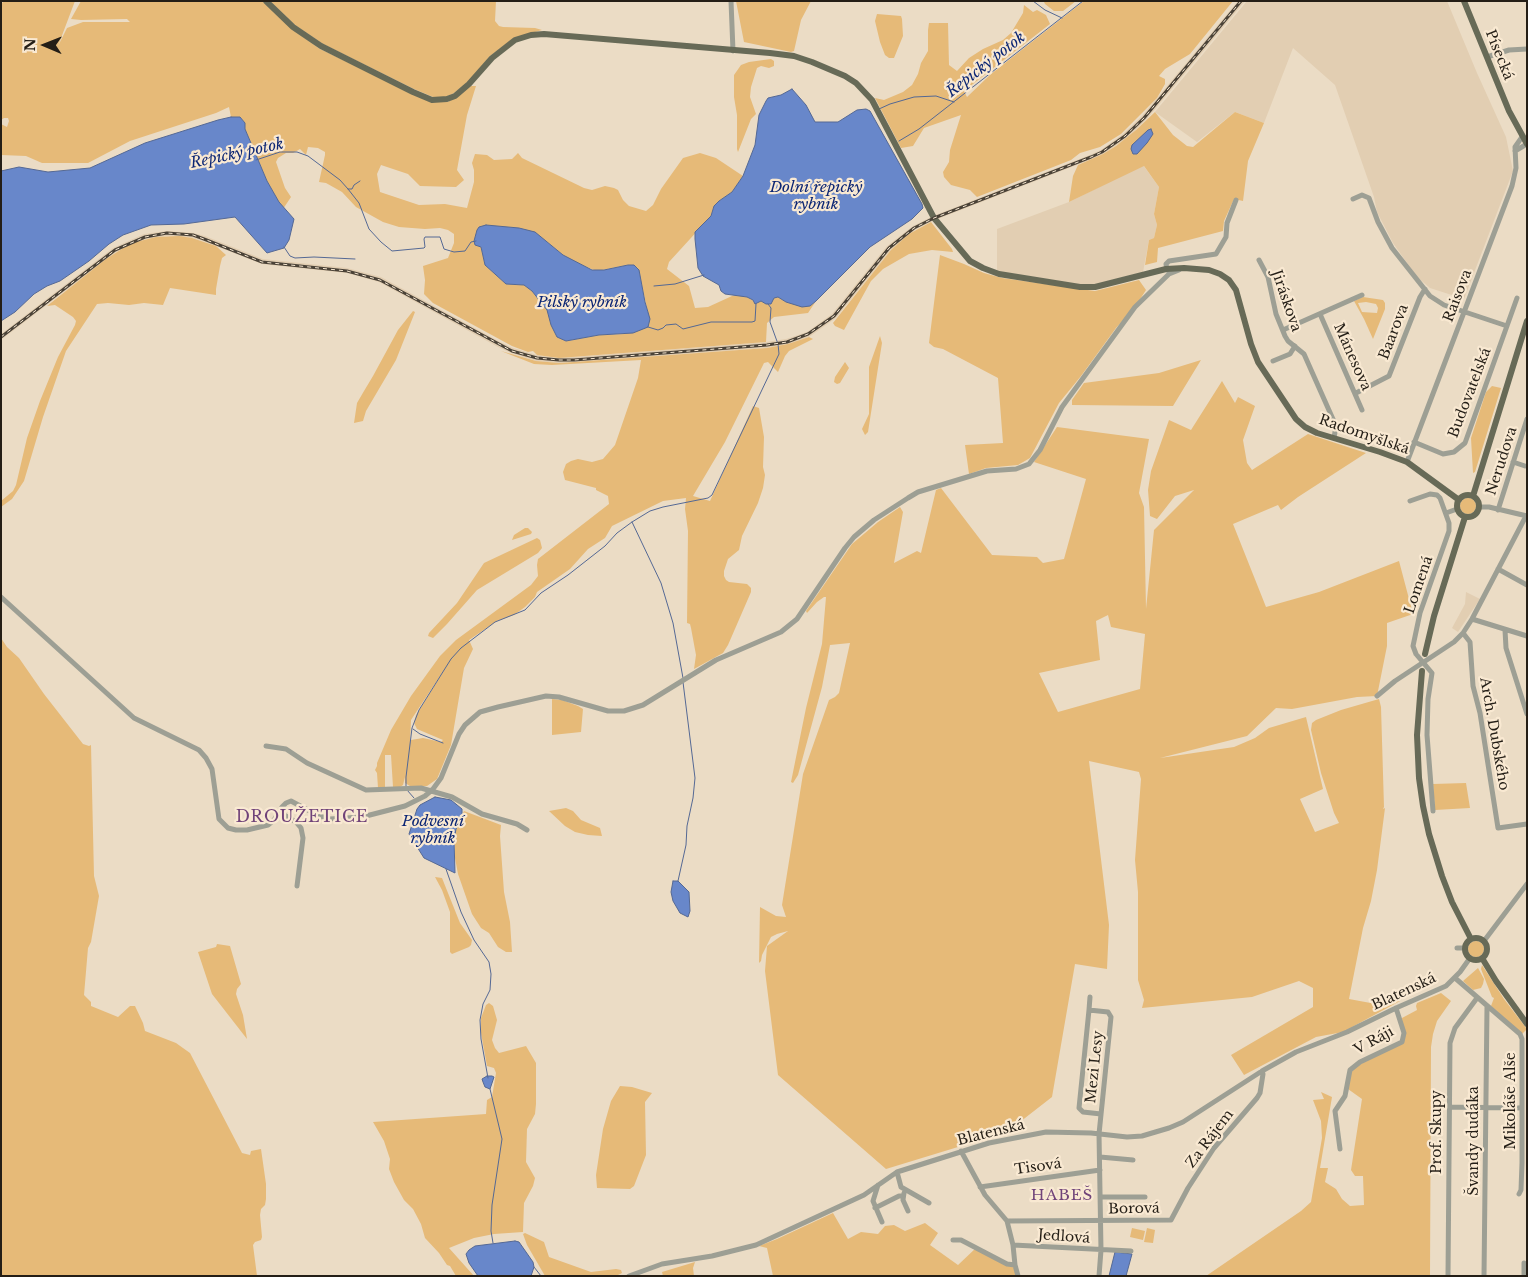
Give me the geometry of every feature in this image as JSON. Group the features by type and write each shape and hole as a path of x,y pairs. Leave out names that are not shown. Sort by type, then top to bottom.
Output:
{"main road":[{"name":"Radomyšlská","path":"266,1 293,27 321,46 432,100 447,99 455,96 502,49 515,40 531,35 544,34 770,53 802,58 829,69 856,84 872,100 938,224 970,262 990,271 1089,287 1184,268 1215,272 1229,280 1236,290 1258,362 1296,419 1305,427 1407,462 1459,500"},
{"name":"Písecká","path":"1464,1 1489,56 1509,111 1527,144"},
{"path":"1473,496 1527,321"},
{"path":"1467,495 1473,496 1477,499 1479,507 1474,515 1465,517 1457,510 1459,500 1467,495"},
{"path":"1425,654 1434,616 1465,517"},
{"path":"1422,670 1417,735 1423,806 1442,876 1452,902 1471,939"},
{"path":"1478,938 1484,941 1487,950 1482,958 1476,960 1466,954 1467,942 1471,939 1478,938"},
{"path":"1482,958 1527,1024"}],"street":[{"path":"731,1 733,51"},
{"name":"Písecká","path":"1489,56 1509,50 1527,49"},
{"name":"Raisova","path":"1407,462 1512,186 1516,168 1516,144 1522,137"},
{"path":"1515,151 1527,144"},
{"path":"1353,199 1362,195 1369,198 1378,222 1392,248 1425,289 1439,302 1507,326"},
{"path":"1,597 134,718 199,750 212,769 219,819 228,828 236,830 259,828 268,825 286,803 291,801 318,816 330,819 362,817 405,806 431,791 441,778 454,744 465,725 480,712 546,696 559,697 608,711 624,711 643,705 716,660 782,632 797,619 854,537 874,520 908,498 918,492 987,471 1016,468 1029,464 1040,450 1065,403 1135,306 1168,272 1166,264 1169,261 1216,254 1226,237 1227,223 1236,200"},
{"name":"Jiráskova","path":"1259,260 1268,277 1276,314 1286,339 1304,354 1336,426 1334,438"},
{"name":"Baarova","path":"1356,393 1389,376 1420,297 1425,289"},
{"path":"1282,330 1362,295"},
{"name":"Budovatelská","path":"1414,442 1443,454 1454,452 1465,443 1517,298"},
{"name":"Mánesova","path":"1320,314 1362,410"},
{"name":"Jiráskova","path":"1273,361 1290,354 1296,346"},
{"name":"Nerudova","path":"1498,510 1527,419"},
{"path":"1513,462 1525,466"},
{"path":"1410,501 1430,494 1437,495 1446,513 1457,510"},
{"path":"1377,696 1394,681 1454,642 1463,633 1526,516 1479,507"},
{"name":"Lomená","path":"1433,811 1427,735 1428,699 1432,673 1414,650 1414,638 1420,614 1449,531 1446,513"},
{"path":"1498,569 1527,586"},
{"path":"1472,619 1527,636"},
{"path":"1505,630 1506,648 1527,714"},
{"name":"Arch. Dubského","path":"1463,633 1470,642 1472,686 1480,713 1498,828 1527,824"},
{"path":"266,746 286,749 307,763 366,790 421,788 452,797 482,814 517,824 527,830"},
{"path":"279,812 296,822 301,828 303,838 297,886"},
{"path":"1484,941 1527,884"},
{"path":"1456,948 1465,948"},
{"name":"Blatenská","path":"629,1276 662,1264 712,1256 756,1244 864,1195 897,1172 989,1143 1037,1133 1142,1136 1154,1133 1182,1122 1262,1071 1296,1052 1339,1036 1441,988 1455,978 1470,958"},
{"name":"Mikoláše Alše","path":"1455,978 1520,1034 1522,1039 1524,1163 1519,1194"},
{"name":"Mezi Lesy","path":"1090,998 1079,1108 1083,1112 1101,1114"},
{"name":"Prof. Skupy","path":"1448,1276 1450,1043 1460,1020 1477,998"},
{"name":"Švandy dudáka","path":"1484,1276 1487,1006"},
{"name":"V Ráji","path":"1340,1149 1335,1111 1345,1096 1350,1070 1360,1062 1402,1042 1404,1033 1396,1008"},
{"name":"Mezi Lesy","path":"1089,1010 1108,1012 1112,1017 1099,1134 1099,1276"},
{"name":"Za Rájem","path":"1171,1220 1188,1188 1214,1148 1257,1098 1260,1093 1262,1071"},
{"path":"1449,1106 1522,1108"},
{"path":"961,1151 980,1187 1007,1221 1018,1276"},
{"path":"1100,1157 1133,1160"},
{"name":"Tisová","path":"980,1187 1100,1170"},
{"path":"897,1172 904,1193 903,1200 908,1211"},
{"path":"878,1185 873,1201 882,1222"},
{"path":"876,1208 904,1193 929,1203"},
{"path":"1100,1197 1145,1197"},
{"name":"Borová","path":"1007,1221 1171,1220"},
{"path":"953,1240 961,1240 1008,1264 1015,1265"},
{"name":"Jedlová","path":"1013,1245 1131,1251"},
{"path":"1524,1263 1524,1276"}],"shaded area":[{"path":"4,1 75,1 58,46 67,28 83,22 130,22 127,19 71,19 81,1 262,1 292,29 320,49 432,102 448,102 471,86 476,86 467,115 457,170 464,180 456,187 420,186 408,174 381,165 377,174 380,192 419,205 445,204 467,208 474,182 472,163 475,154 487,155 494,160 512,159 518,153 522,158 584,188 592,190 605,186 614,188 618,190 623,200 629,206 646,211 653,205 661,189 683,158 700,153 716,158 743,176 732,192 714,206 711,216 669,262 667,269 689,286 695,308 708,307 738,295 747,297 757,303 761,301 766,304 778,297 786,302 810,306 816,301 808,313 774,317 767,323 766,342 559,358 537,355 533,351 528,352 512,346 433,303 424,294 423,266 448,258 454,243 454,234 440,228 399,227 383,222 356,207 342,192 326,183 319,182 325,152 318,148 308,147 306,155 300,149 293,153 286,153 278,158 276,162 285,188 291,197 283,209 267,181 245,129 244,122 240,117 231,117 229,107 130,141 88,163 42,163 26,156 1,155 1,124 7,127 9,121 8,118 1,120 1,4","holes":["479,227 519,228 546,241 563,255 581,265 597,271 628,265 638,268 648,313 624,334 599,335 567,341 557,337 551,325 548,310 532,291 524,285 506,284 485,265 481,247 475,245 474,241"]},
{"path":"270,1 496,1 495,21 499,26 542,30 514,38 490,56 468,82 454,93 446,97 433,97 323,44 295,25"},
{"path":"736,1 811,1 801,20 794,51 791,52 744,42"},
{"path":"1076,1 1063,11 1054,11 1044,2"},
{"path":"1084,1 1233,1 1190,54 1165,69 1159,76 1165,79 1165,84 1157,98 1121,134 1100,147 1080,153 1071,160 977,197 970,190 951,185 944,177 943,172 949,162 950,150 961,115 924,128 913,146 901,148 875,98 884,100 903,92 912,85 928,51 929,23 948,23 949,65 957,71 969,58 1003,40 1011,33 1023,13 1024,5 1033,12 1037,10 1046,15 1050,24 964,91 967,97 991,74"},
{"path":"1238,1 1245,1 1146,120 1126,139 1092,159 935,220 915,230 891,250 836,318 809,337 788,344 767,348 574,362 536,361 498,347 379,282 347,273 262,264 203,241 167,236 146,239 116,252 1,340 1,334 113,248 144,234 167,231 205,236 263,259 347,268 381,277 500,342 537,355 559,358 786,339 807,332 832,314 887,246 913,226 933,216 1090,155 1101,150 1123,134 1142,116"},
{"path":"1247,1 1447,1 1506,137 1513,171 1464,299 1430,288 1417,277 1393,243 1377,212 1374,197 1335,85 1293,48 1264,123 1235,112 1197,142 1155,112"},
{"path":"877,14 901,16 903,36 894,58 889,58 885,55 875,21"},
{"path":"771,59 774,61 774,66 769,68 761,66 757,68 750,97 756,114 751,119 738,152 734,75 741,65"},
{"path":"1155,112 1173,135 1187,146 1193,147 1235,112 1264,123 1248,161 1243,201 1234,199 1224,221 1223,231 1158,248 1157,262 1145,265 1149,240 1154,238 1157,225 1154,214 1159,187 1144,166 1069,202 1073,176 1078,165 1116,146"},
{"path":"1143,165 1159,187 1154,214 1157,225 1154,238 1149,240 1143,272 1096,284 1083,285 997,271 997,229 1069,202"},
{"path":"931,222 953,252 932,250 909,254 883,269 871,281 844,330 835,326 833,323 891,250 909,234"},
{"path":"179,236 216,246 226,255 222,258 220,266 216,295 170,288 163,305 144,303 129,305 97,304 66,351 43,417 24,481 12,499 1,507 1,501 13,491 16,485 27,438 40,401 58,357 76,321 55,305 47,306 106,259 125,247 156,237"},
{"path":"940,255 984,273 1002,278 1095,291 1139,280 1146,290 1135,307 1116,328 1059,403 1030,458 1018,465 986,468 969,474 965,445 1003,443 998,378 929,343"},
{"path":"1363,297 1383,300 1385,303 1385,309 1373,339 1364,319 1354,301","holes":["1358,303 1376,304 1378,308 1377,313 1362,312"]},
{"path":"413,311 415,312 396,360 366,411 363,421 354,423 357,403 398,330"},
{"path":"880,336 882,343 868,432 865,435 862,429 869,414 869,367"},
{"path":"809,337 813,339 789,351 778,372 768,362 764,363 725,442 693,496 710,501 753,406 759,408 764,437 763,467 765,475 763,488 742,536 739,550 728,559 724,571 726,580 747,584 751,588 751,592 723,653 694,669 696,655 690,624 687,623 688,531 685,509 686,498 663,501 612,526 605,538 588,549 570,569 537,592 535,597 525,607 514,615 497,621 469,640 473,649 464,668 451,745 437,779 427,786 410,786 405,783 405,777 403,785 393,787 391,755 385,755 385,787 378,788 375,770 391,730 411,696 440,656 456,640 531,585 538,576 538,559 609,504 608,496 596,490 596,488 565,480 563,472 566,464 571,461 578,459 592,462 603,459 615,445 638,378 641,360 552,365 534,364 501,351 536,361 559,363 767,348","holes":["448,664 416,715 414,723 417,729 443,740 441,742 423,738 411,740 410,742 411,720"]},
{"path":"1201,360 1173,406 1072,405 1072,400 1084,383 1159,373"},
{"path":"845,362 849,368 840,383 837,384 834,382 835,377"},
{"path":"1222,381 1235,403 1238,397 1255,406 1243,440 1247,463 1252,470 1308,434 1366,453 1281,510 1278,505 1233,524 1266,607 1319,592 1399,561 1413,614 1387,623 1387,646 1377,696 1357,697 1292,709 1276,708 1247,736 1160,758 1234,747 1255,738 1269,728 1306,717 1323,789 1300,799 1315,832 1339,823 1321,773 1311,730 1312,723 1341,710 1379,699 1381,707 1383,809 1385,808 1377,870 1349,999 1376,1004 1390,1000 1400,1001 1343,1032 1316,1037 1244,1075 1231,1055 1313,1007 1313,988 1299,981 1252,997 1142,1008 1144,1000 1138,980 1138,892 1135,860 1141,779 1139,772 1089,761 1109,925 1107,969 1075,964 1052,1097 1007,1132 886,1169 778,1075 765,971 767,946 788,931 771,937 759,963 760,907 776,916 786,917 782,905 803,774 829,700 839,693 850,643 830,645 822,687 798,775 793,783 791,782 806,708 822,644 826,597 817,602 807,613 806,611 852,544 878,522 900,507 903,512 894,563 917,551 921,553 936,490 941,488 992,555 1037,557 1043,563 1064,559 1086,479 1034,462 1057,427 1149,439 1139,493 1144,507 1146,609 1154,530 1194,490 1175,496 1157,519 1150,516 1148,490 1151,471 1169,420 1191,430","holes":["1108,615 1111,627 1145,634 1140,689 1058,712 1039,673 1100,660 1096,621"]},
{"path":"1492,386 1501,388 1475,472 1473,473 1471,438 1486,392"},
{"path":"1465,498 1471,498 1476,503 1474,512 1465,514 1460,509 1460,503"},
{"path":"525,528 532,532 531,534 512,540 514,535"},
{"path":"537,538 540,540 542,548 538,553 477,590 433,638 428,636 457,603 484,563"},
{"path":"1466,592 1480,599 1458,632 1452,628 1465,604"},
{"path":"1,638 7,647 19,658 83,744 91,745 94,876 99,896 91,942 88,948 84,995 91,1002 91,1006 118,1017 130,1006 135,1006 145,1031 176,1043 190,1053 242,1153 250,1155 251,1151 261,1149 266,1199 260,1215 262,1237 261,1240 253,1245 257,1276 1,1276"},
{"path":"552,699 562,700 583,709 581,732 552,735"},
{"path":"1466,783 1470,808 1435,810 1433,784"},
{"path":"566,808 573,811 581,820 600,828 602,836 575,832 565,826 549,811"},
{"path":"464,811 501,825 504,892 510,922 512,952 506,952 498,947 489,933 481,928 472,914 458,874 455,858 455,832"},
{"path":"435,877 442,878 460,923 472,940 469,947 452,954 450,952 450,912"},
{"path":"1473,941 1479,941 1484,946 1482,955 1473,957 1468,952 1468,946"},
{"path":"217,944 230,946 241,984 236,994 243,1015 247,1039 212,994 198,952 216,947"},
{"path":"1482,965 1504,999 1527,1029 1522,1034 1491,1006 1494,998 1481,969"},
{"path":"1478,968 1484,979 1483,984 1481,988 1473,990 1463,981"},
{"path":"1441,993 1451,1001 1437,1021 1431,1047 1430,1276 1206,1276 1301,1211 1311,1202 1322,1138 1321,1121 1313,1100 1324,1099 1321,1092 1332,1097 1320,1168 1328,1168 1325,1182 1336,1189 1342,1199 1350,1206 1364,1205 1363,1176 1355,1176 1351,1170 1362,1099 1348,1089 1349,1070 1403,1042 1402,1018 1417,1010 1417,1003"},
{"path":"489,1003 493,1006 497,1020 492,1040 495,1048 499,1053 526,1046 536,1063 535,1114 527,1129 526,1162 535,1178 524,1203 523,1232 494,1234 474,1238 449,1248 474,1276 456,1276 450,1266 447,1265 425,1238 421,1224 413,1209 404,1200 394,1182 389,1169 390,1159 384,1141 373,1122 486,1114 487,1100 492,1097 496,1073 494,1068 487,1066 481,1033 481,1018 486,1005"},
{"path":"620,1086 632,1087 652,1093 645,1102 646,1155 634,1186 630,1189 597,1188 596,1175 603,1129 611,1101"},
{"path":"833,1213 848,1239 861,1232 878,1234 885,1226 894,1225 905,1231 925,1223 938,1233 930,1245 958,1265 977,1247 1014,1267 1017,1276 773,1276 767,1248 759,1246"},
{"path":"1132,1228 1145,1231 1143,1240 1130,1237"},
{"path":"1147,1228 1155,1230 1153,1243 1144,1242"},
{"path":"525,1233 544,1242 549,1257 591,1272 616,1269 621,1270 622,1273 616,1276 545,1276 527,1245 523,1234"},
{"path":"695,1262 693,1268 694,1276 663,1276 662,1272"}],"water":[{"name":"Dolní řepický rybník","path":"792,89 806,105 815,122 838,122 857,110 866,109 870,111 923,208 912,219 870,247 810,306 802,307 786,302 778,297 774,298 771,304 761,301 755,304 753,300 747,297 725,294 721,291 719,285 703,276 698,268 695,239 695,232 711,216 714,206 732,192 743,176 755,145 759,115 766,101 768,98 781,95"},
{"path":"231,117 240,117 245,123 245,129 267,181 279,202 294,219 289,240 284,248 267,253 235,217 184,224 151,225 123,235 60,281 34,294 15,312 1,321 1,171 19,167 48,172 90,168 145,143"},
{"path":"1151,129 1153,134 1147,143 1137,154 1133,154 1132,145"},
{"name":"Pilský rybník","path":"486,225 519,228 535,232 563,255 592,270 634,265 639,270 650,319 648,327 633,333 599,335 566,341 557,337 547,310 532,291 524,285 506,284 485,265 481,247 475,245 474,241 479,227"},
{"name":"Podvesní rybník","path":"435,797 451,800 462,809 462,817 456,829 454,840 455,873 424,858 409,834 417,809 420,805"},
{"path":"673,881 678,881 689,892 690,911 688,917 680,913 673,901 671,892"},
{"path":"487,1076 494,1077 490,1089 485,1087 482,1079"},
{"path":"519,1242 533,1262 534,1267 531,1276 478,1276 469,1263 466,1254 475,1246"},
{"path":"1115,1252 1132,1254 1126,1276 1109,1276"}],"waterway":[{"path":"1033,1 1045,10 1062,18"},
{"name":"Řepický potok","path":"899,141 919,129 1083,1"},
{"path":"879,109 914,97 936,96 954,102"},
{"name":"Řepický potok","path":"256,160 280,152 297,152 308,156 340,180 348,189 359,203 369,229 392,251 424,248 425,237 440,237 444,249 454,252 465,251 471,242 476,241"},
{"path":"348,189 352,189 360,181"},
{"path":"284,247 290,256 295,258 355,259"},
{"name":"Řepický potok","path":"654,286 675,284 704,275"},
{"path":"648,327 658,330 666,325 676,324 683,329 711,322 752,322 755,321 756,304"},
{"path":"406,786 412,728 419,710 451,659 461,648 495,622 525,610 541,593 605,546 617,533 650,511 708,498 712,495 779,354 778,344 770,322 771,308 768,304"},
{"path":"632,522 661,583 673,623 683,678"},
{"path":"678,881 686,845 687,826 695,778 683,682"},
{"path":"413,729 420,734 443,743"},
{"path":"407,790 414,798"},
{"path":"446,869 461,912 474,940 489,962 491,974 490,990 483,1004 480,1020 481,1039 488,1078"},
{"path":"490,1089 502,1139 492,1205 491,1231 493,1243"},
{"path":"534,1267 541,1276"}],"railway":[{"path":"1,337 115,250 145,237 167,233 193,235 262,262 347,271 380,280 512,351 537,358 574,360 787,342 808,334 834,316 889,248 914,228 934,218 1091,157 1102,152 1125,136 1144,118 1241,1"}],"district":[{"name":"DROUŽETICE","path":"302,817"},
{"name":"HABEŠ","path":"1062,1196"}]}
